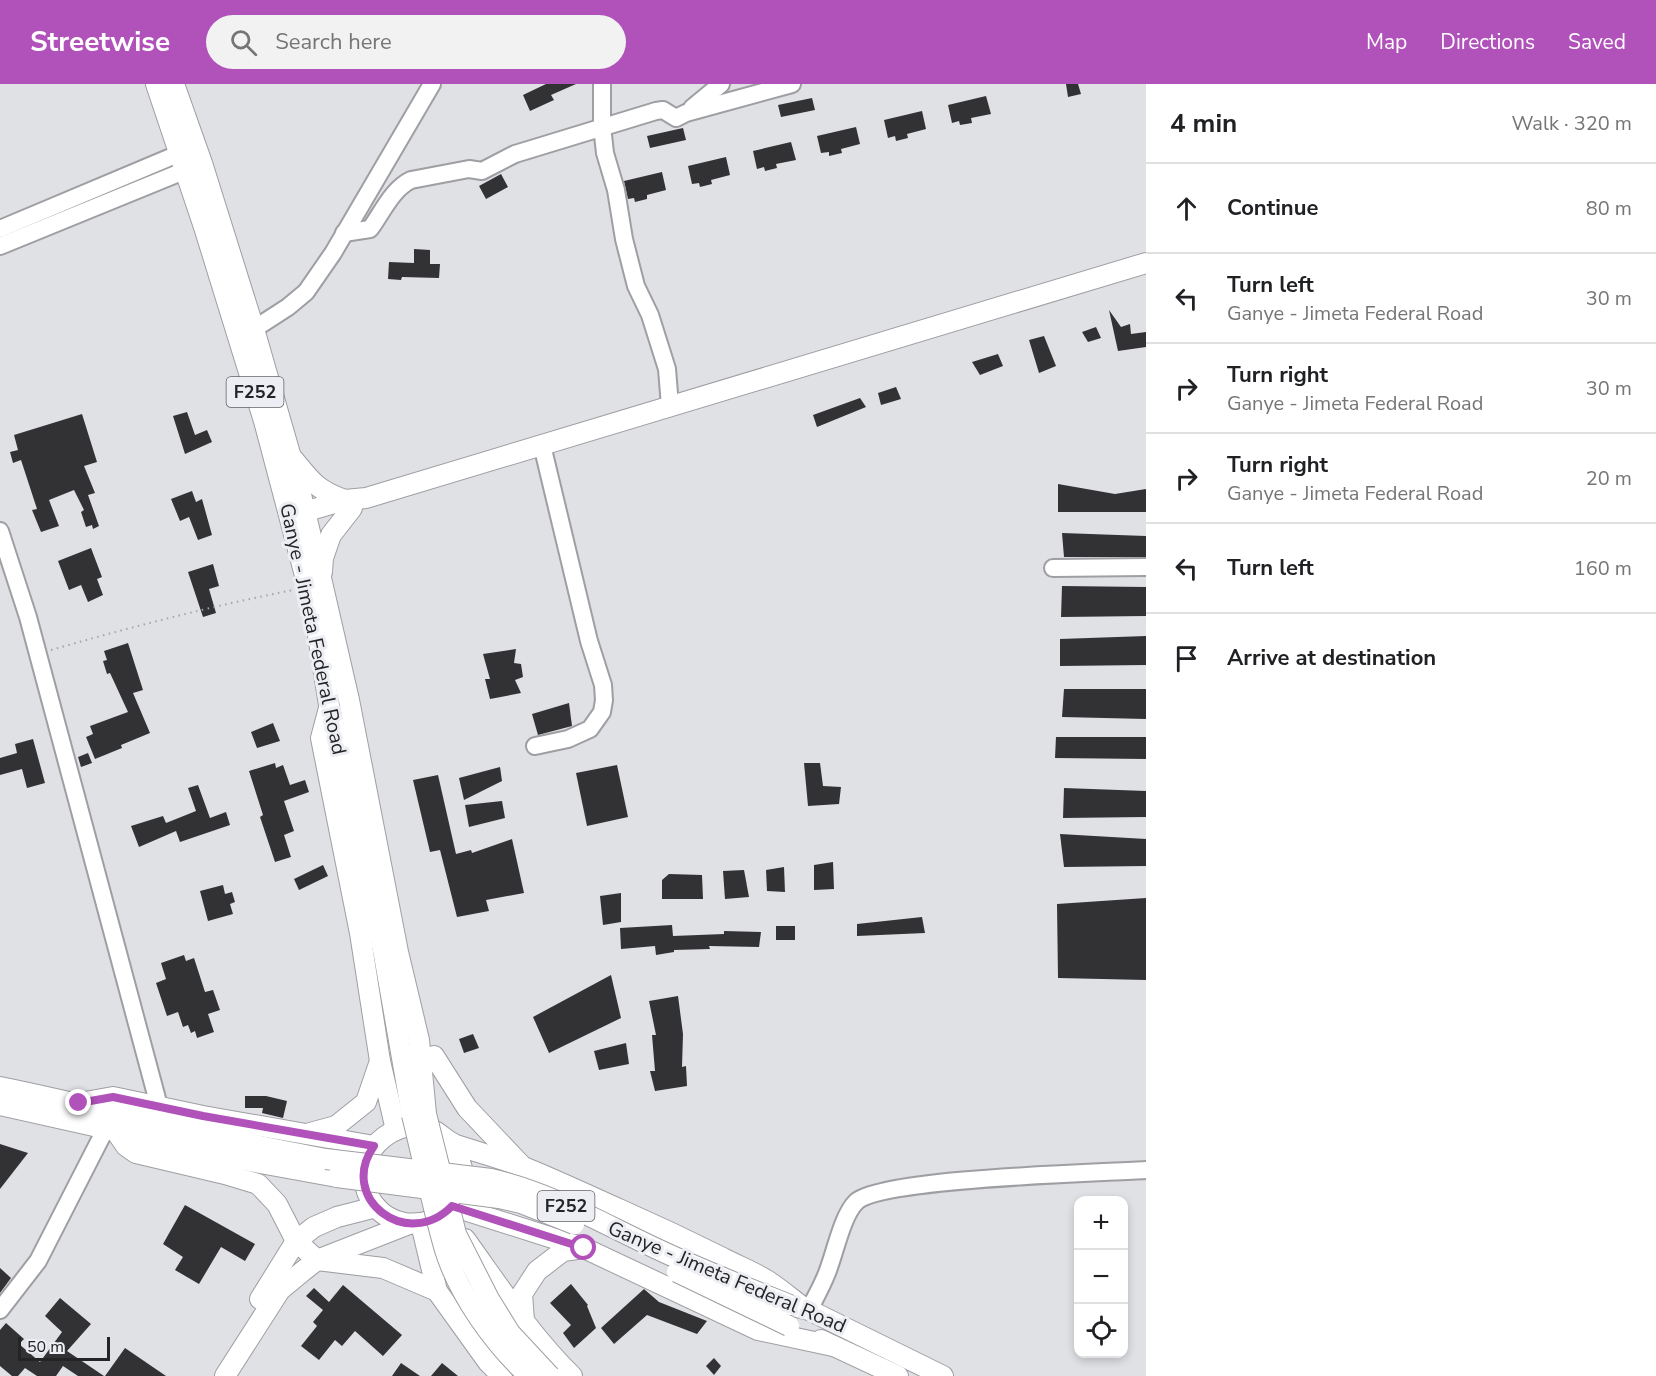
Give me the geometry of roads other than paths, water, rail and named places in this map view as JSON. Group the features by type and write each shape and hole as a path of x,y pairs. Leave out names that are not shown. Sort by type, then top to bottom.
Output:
{"main road":[{"name":"Ganye - Jimeta Federal Road","path":"156,84 190,158 254,329 306,516 329,705 344,729 419,1040 419,1114"},
{"name":"Ganye - Jimeta Federal Road","path":"174,84 204,226 349,700 344,729"},
{"path":"306,516 1146,263"},
{"path":"290,454 319,489 326,494 354,502"},
{"path":"314,582 331,535 354,502"},
{"path":"225,1376 280,1290 317,1260 415,1224 430,1222 449,1209 461,1190 463,1172 446,1138 434,1056 364,736 349,700"},
{"path":"329,705 321,738 360,933 380,1061 396,1130"},
{"path":"434,1056 467,1108 522,1167"},
{"path":"304,1134 336,1126 366,1102 380,1061"},
{"name":"Ganye - Jimeta Federal Road","path":"0,1087 79,1103 128,1118 238,1143 326,1159 511,1183 556,1201 688,1264 801,1308 943,1376"},
{"path":"79,1103 113,1097 374,1146"},
{"name":"Ganye - Jimeta Federal Road","path":"0,1105 255,1162 337,1177 499,1198 521,1203 622,1246 898,1376"},
{"path":"419,1114 446,1251 456,1275 479,1318 510,1358 529,1376"},
{"path":"419,1114 456,1234 489,1299 510,1333 550,1376"},
{"path":"415,1224 396,1221 376,1207 369,1197 364,1176 366,1163 374,1146 402,1127 416,1126 429,1128 446,1138 522,1167 678,1235 766,1280 801,1308"},
{"path":"110,1130 136,1153 258,1184 277,1204 296,1241 317,1260 383,1268 437,1291"},
{"path":"210,1376 296,1241 315,1227 338,1217 376,1207"},
{"path":"449,1209 584,1248 758,1330 833,1346"},
{"path":"449,1209 524,1324 551,1356 572,1376"},
{"path":"415,1224 437,1291 488,1362 502,1376"},
{"path":"524,1324 522,1294 537,1271 563,1251 584,1248"}],"street":[{"path":"254,329 306,292 344,233 432,84"},
{"path":"602,84 604,153 616,190 626,249 636,286 650,315 667,369 670,406"},
{"path":"686,113 721,84"},
{"path":"344,233 370,229 396,190 411,180 469,169 482,171 515,154 602,126 663,110 672,118 676,118 686,113 792,84"},
{"path":"0,229 190,158"},
{"path":"0,246 190,158"},
{"path":"535,746 568,738 590,729 602,712 604,700 603,686 589,641 542,445"},
{"path":"0,531 28,617 159,1106"},
{"path":"1053,568 1146,567"},
{"path":"0,1310 38,1261 110,1130"},
{"path":"801,1308 826,1277 847,1212 858,1199 886,1190 994,1178 1146,1170"}]}
